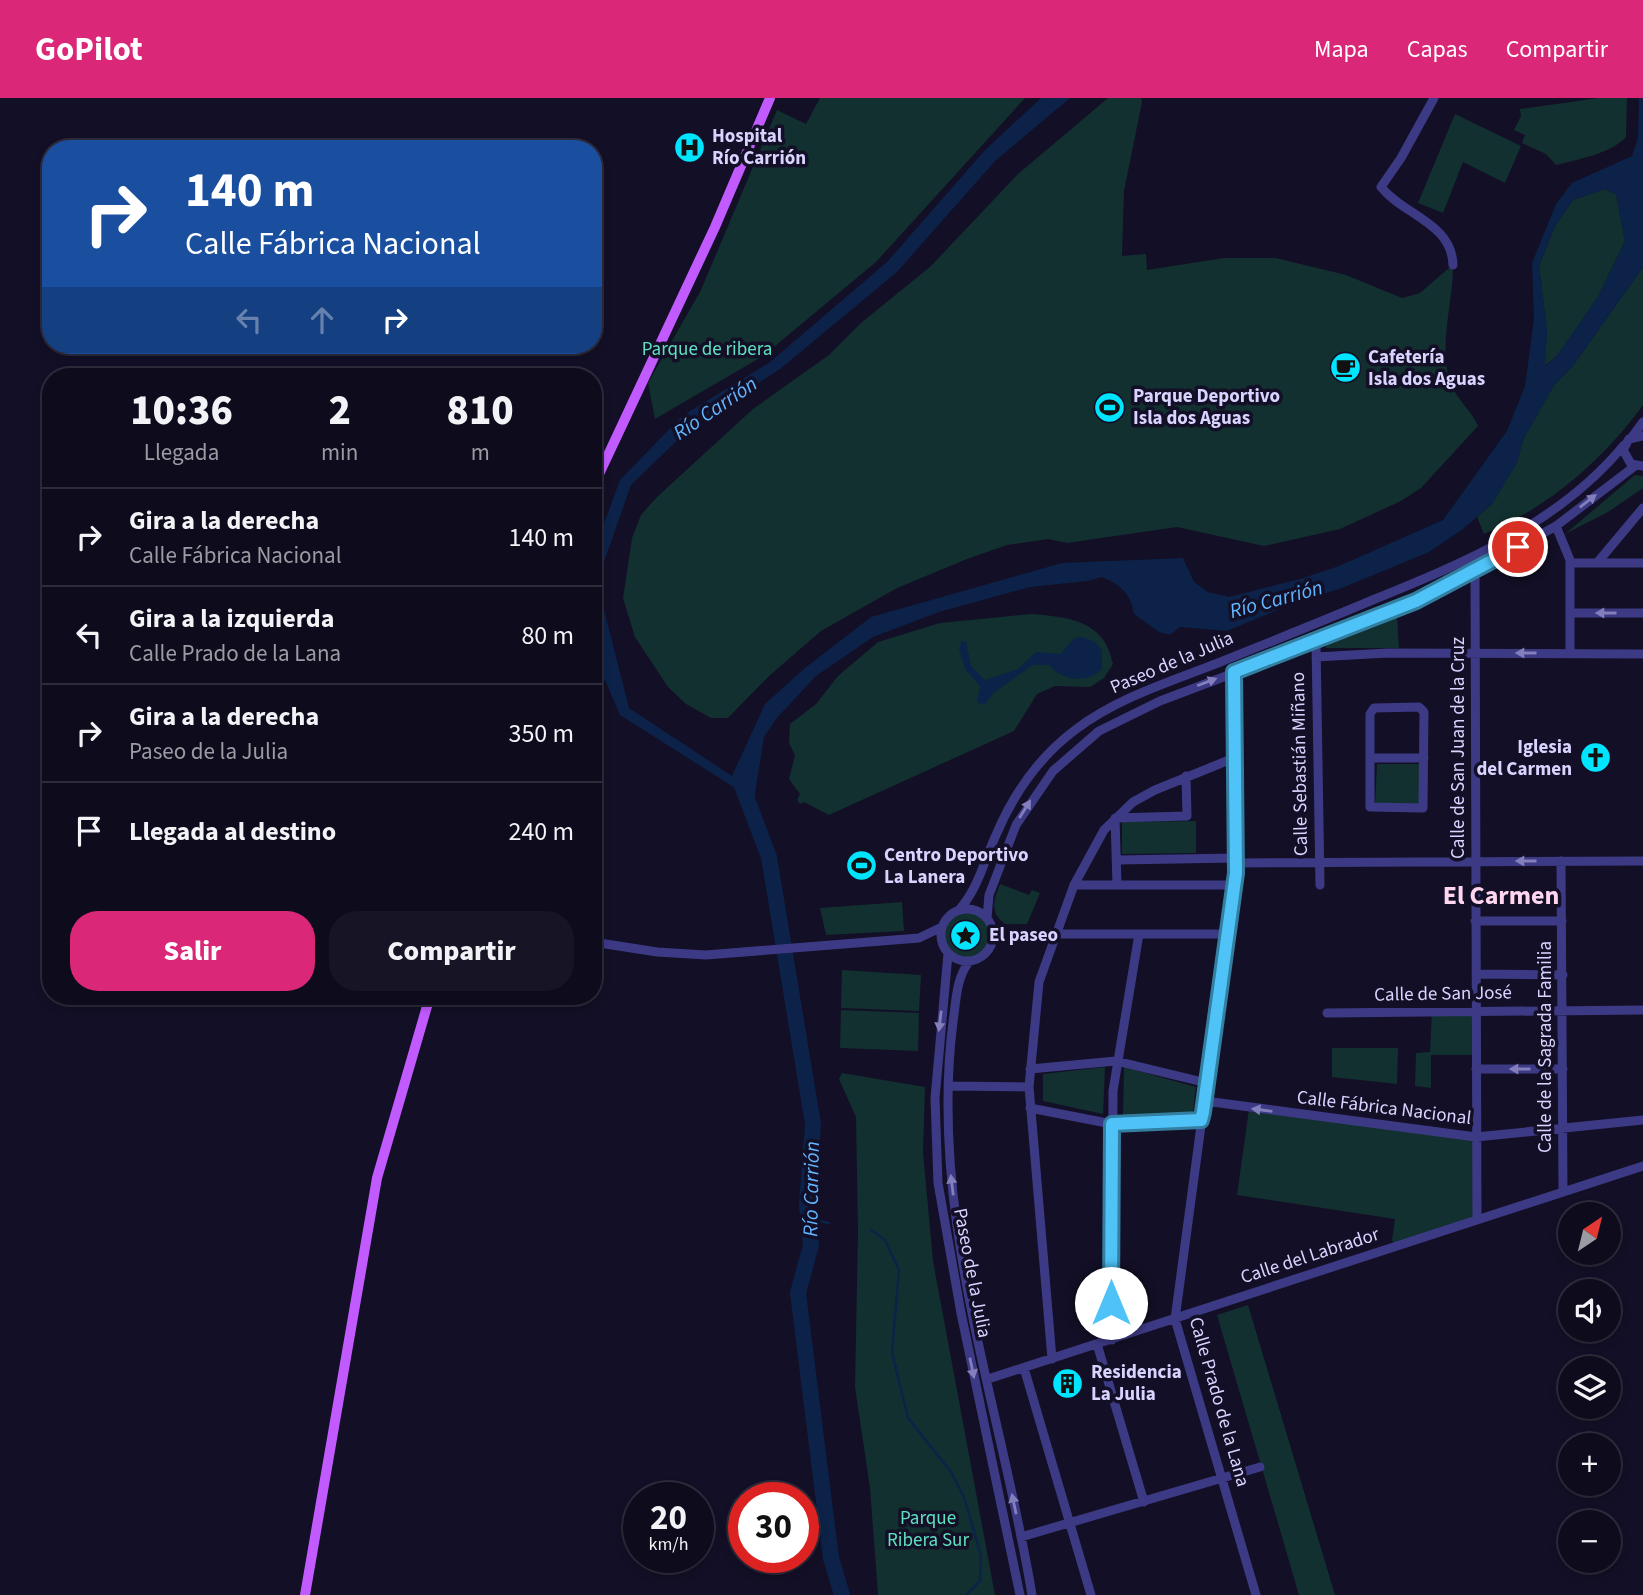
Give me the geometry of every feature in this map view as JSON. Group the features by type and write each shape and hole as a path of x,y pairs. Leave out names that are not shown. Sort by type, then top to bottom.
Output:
{"main road":[{"path":"602,467 769,98"},
{"path":"305,1595 377,1178 428,1005"}],"street":[{"path":"1434,98 1401,158 1381,187 1435,228 1453,253 1453,265"},
{"name":"Paseo de la Julia","path":"959,910 974,890 997,833 1024,784 1054,749 1091,719 1154,688 1464,562 1555,509 1603,470 1643,422"},
{"path":"1632,437 1643,436"},
{"path":"1624,445 1623,454 1635,464"},
{"name":"Paseo de la Julia","path":"1603,470 1635,464"},
{"name":"Paseo de la Julia","path":"989,922 989,895 1016,825 1053,771 1072,751 1121,718 1416,601 1475,571 1556,526 1635,464"},
{"path":"1597,563 1641,513"},
{"path":"1556,526 1570,563 1570,653"},
{"path":"1570,563 1643,563"},
{"name":"Calle de San Juan de la Cruz","path":"1475,571 1477,1219"},
{"path":"1570,614 1643,613"},
{"name":"Calle Sebastián Miñano","path":"1316,642 1320,885"},
{"path":"1317,657 1475,653 1643,654"},
{"name":"Calle Prado de la Lana","path":"1234,672 1234,885 1175,1319 1256,1595"},
{"path":"1419,707 1424,712 1424,758 1423,808 1370,807 1370,714 1374,708 1419,707"},
{"path":"1052,1359 1029,1087 1039,982 1054,934 1074,885 1093,847 1115,818 1133,802 1186,776 1234,758"},
{"path":"1372,758 1424,758"},
{"path":"1115,818 1187,816 1186,776"},
{"path":"1115,818 1117,885"},
{"path":"1117,860 1319,863 1643,861"},
{"name":"Calle de la Sagrada Familia","path":"1561,861 1563,1191"},
{"path":"1074,885 1234,885"},
{"name":"Paseo de la Julia","path":"974,890 975,911"},
{"path":"919,938 942,927 950,915 959,910 975,911 989,922 1015,934"},
{"path":"1475,921 1562,921"},
{"path":"942,927 942,943 948,954 958,960 970,962 984,955 993,940 989,922"},
{"path":"993,940 1015,934 1227,934"},
{"path":"1112,1339 1112,1124 1116,1061 1139,934"},
{"path":"602,943 657,952 729,954 919,938 942,943"},
{"name":"Paseo de la Julia","path":"948,954 935,1098 938,1183 961,1313 1020,1595"},
{"name":"Paseo de la Julia","path":"970,962 958,986 948,1086 952,1186 1032,1595"},
{"path":"1476,974 1563,975"},
{"name":"Calle de San José","path":"1327,1013 1643,1010"},
{"path":"1030,1069 1116,1061 1207,1083"},
{"path":"1476,1069 1563,1069"},
{"path":"948,1086 1029,1087"},
{"name":"Calle Fábrica Nacional","path":"1205,1101 1476,1137 1643,1120"},
{"path":"1030,1108 1112,1124 1201,1120"},
{"name":"Calle del Labrador","path":"988,1379 1643,1166"},
{"path":"1097,1344 1144,1502"},
{"path":"1024,1368 1090,1595"},
{"path":"1021,1537 1260,1467"}],"green space":[{"name":"Parque de ribera","path":"820,98 1025,98 876,262 763,356 655,419 648,383 701,290 777,110 806,124"},
{"name":"Parque Deportivo Isla dos Aguas","path":"1108,98 1141,98 1142,102 1124,191 1122,256 1146,254 1147,270 1224,258 1276,258 1346,275 1402,298 1420,293 1450,267 1453,270 1446,342 1447,371 1454,390 1478,426 1421,488 1401,501 1340,529 1264,546 1177,527 1067,543 1048,539 1007,545 897,588 821,631 769,676 728,718 711,718 686,704 668,687 635,637 623,598 632,538 641,515 753,409 829,355 861,323 931,266 1018,174"},
{"path":"1599,98 1627,98 1626,137 1603,152 1556,165 1546,154 1522,143 1525,135 1514,130 1521,116 1520,109"},
{"path":"1455,114 1521,146 1505,183 1463,162 1443,213 1418,203"},
{"path":"1605,189 1616,194 1625,241 1598,297 1557,356 1544,366 1547,332 1539,266 1555,226 1573,200"},
{"path":"1643,267 1643,405 1611,444 1572,480 1530,511 1484,534 1477,517 1492,504 1517,462 1523,440 1554,385 1572,367"},
{"path":"1635,475 1643,476 1643,488 1608,512 1565,534"},
{"path":"1031,614 1071,620 1093,630 1109,649 1113,664 1104,678 1090,687 1055,686 1037,694 1014,731 829,815 804,802 800,804 797,800 800,794 789,779 795,755 789,743 790,724 816,704 838,676 878,642 940,623"},
{"path":"1397,616 1399,648 1326,648 1325,644"},
{"path":"1377,764 1419,764 1419,804 1375,804"},
{"path":"1196,821 1196,853 1122,854 1122,822"},
{"path":"1000,884 1029,895 1032,890 1040,893 1027,924 1005,924 997,915 995,901"},
{"path":"902,902 904,931 826,935 820,908"},
{"path":"967,909 986,916 993,935 986,954 967,961 948,954 941,935 948,916"},
{"path":"842,970 921,975 919,1011 841,1008"},
{"path":"841,1010 919,1013 918,1051 840,1048"},
{"path":"1432,1011 1476,1011 1476,1055 1431,1055 1431,1088 1415,1086 1416,1053 1430,1052"},
{"path":"1332,1048 1398,1048 1397,1084 1332,1077"},
{"path":"1105,1067 1103,1114 1043,1101 1043,1074"},
{"path":"1124,1067 1196,1087 1193,1112 1123,1116"},
{"name":"Parque Ribera Sur","path":"842,1073 925,1087 923,1152 933,1261 995,1595 878,1595 870,1488 855,1387 858,1231 856,1117 839,1079"},
{"path":"1249,1109 1476,1137 1477,1219 1395,1246 1392,1240 1395,1219 1237,1195"},
{"path":"1248,1305 1335,1595 1299,1595 1217,1315"}],"water":[{"path":"1041,98 1070,98 995,161 897,272 780,369 689,429 631,485 602,568 602,529 620,480 682,416 770,362 887,262 985,150"},
{"path":"1639,98 1643,98 1643,267 1572,367 1554,385 1523,440 1517,463 1492,504 1463,529 1429,552 1227,631 1180,627 1170,635 1159,632 1134,614 1124,591 1102,577 1030,587 939,612 873,637 816,676 776,719 764,737 754,800 620,715 602,673 602,602 629,708 732,776 765,704 805,668 871,617 1062,563 1183,558 1194,582 1208,592 1229,597 1339,566 1443,520 1507,431 1525,386 1534,319 1532,263 1556,204 1572,183 1632,156 1638,138","holes":["1605,189 1616,194 1625,241 1598,297 1557,356 1545,366 1547,332 1539,266 1555,226 1573,200"]},
{"path":"1083,637 1095,642 1102,650 1102,669 1096,674 1075,679 1061,674 1049,665 1033,665 995,692 984,705 977,702 980,686 965,669 959,648 962,641 966,641 971,666 985,680 1018,669 1036,652 1060,654 1075,638"}],"waterway":[{"name":"Río Carrión","path":"745,773 742,786 769,857 813,1124 807,1205 811,1245 798,1293 831,1558 842,1595"},
{"path":"808,1219 829,1223"},
{"path":"871,1230 885,1240 899,1270 892,1352 908,1418 951,1472 964,1497 981,1556 980,1581 966,1595"}],"place":[{"name":"Hospital Río Carrión","path":"689,147"},
{"name":"Cafetería Isla dos Aguas","path":"1345,368"},
{"name":"Parque Deportivo Isla dos Aguas","path":"1110,407"},
{"name":"Iglesia del Carmen","path":"1595,758"},
{"name":"Centro Deportivo La Lanera","path":"861,866"},
{"name":"El paseo","path":"966,935"},
{"name":"Residencia La Julia","path":"1068,1383"}],"district":[{"name":"El Carmen","path":"1501,895"}],"route":[{"path":"1111,1303 1112,1124 1201,1120 1203,1112 1236,873 1234,672 1416,601 1518,547"}]}
